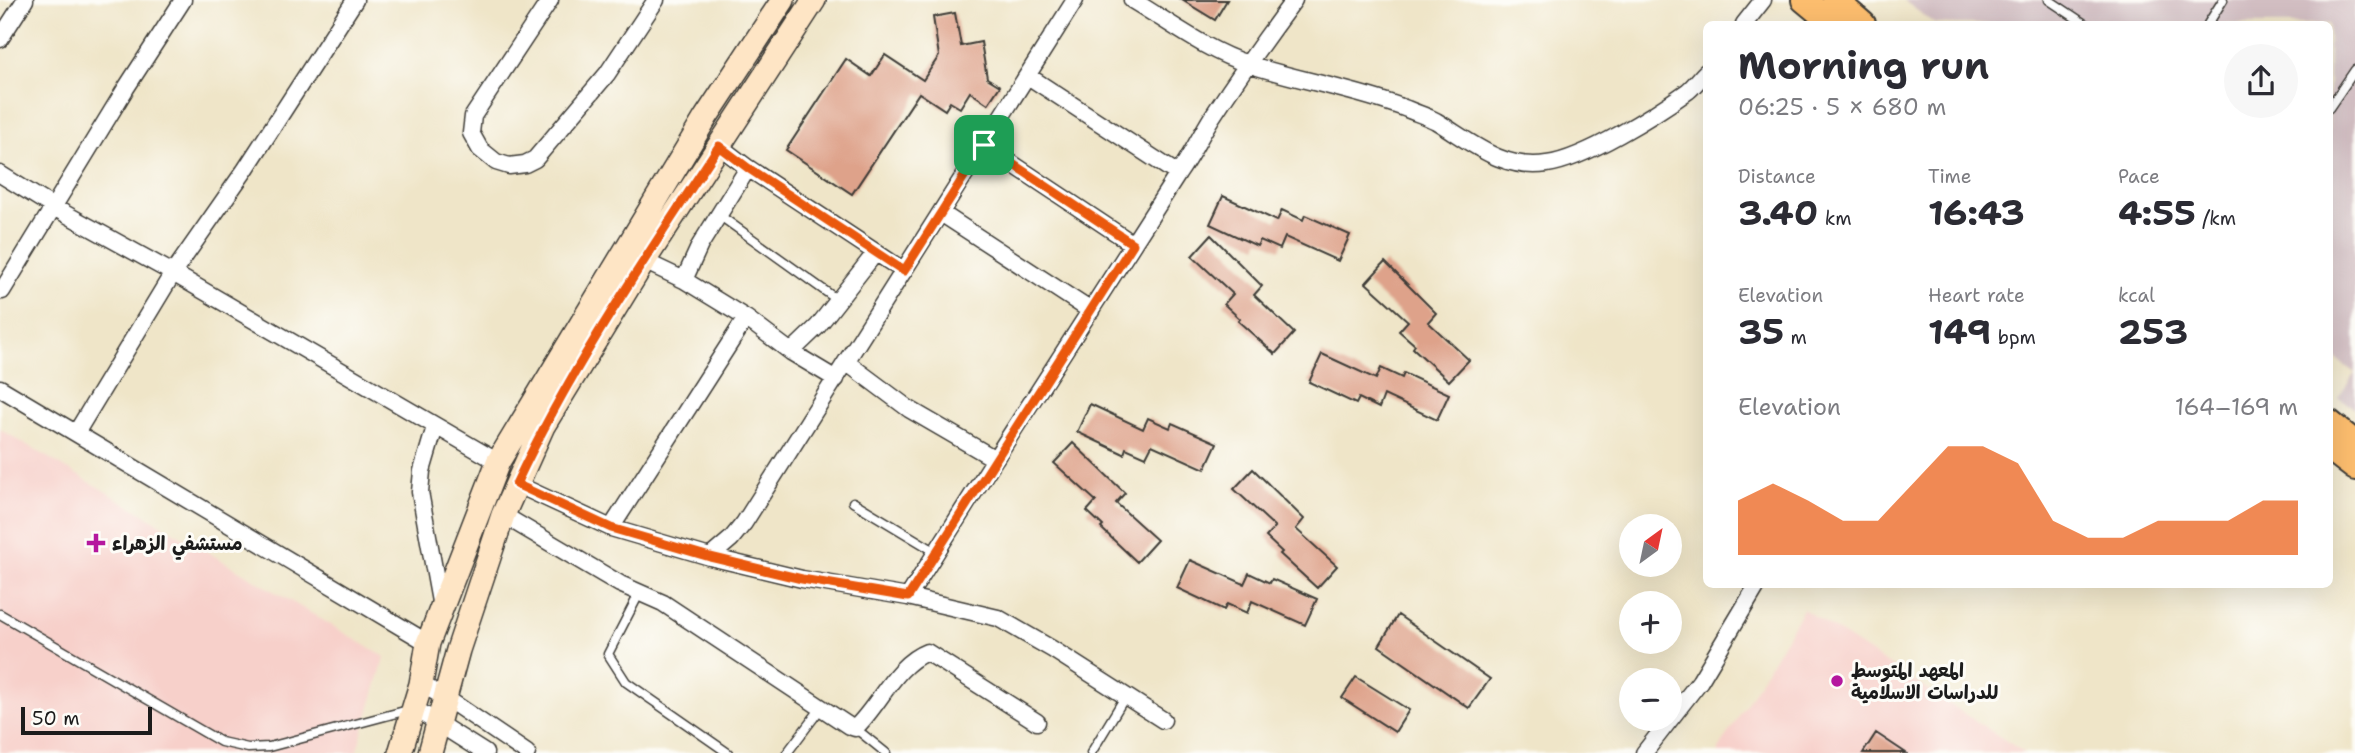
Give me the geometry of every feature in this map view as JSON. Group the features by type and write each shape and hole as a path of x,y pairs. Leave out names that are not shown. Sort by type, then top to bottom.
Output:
{"main road":[{"path":"1804,0 1829,21"},
{"path":"1835,0 1860,21"},
{"path":"2333,425 2355,443"},
{"path":"2333,451 2355,468"}],"street":[{"path":"0,39 25,0"},
{"path":"2,292 183,0"},
{"path":"76,433 173,274 245,170 355,0"},
{"path":"550,0 473,116 471,133 480,149 496,162 509,166 526,164 535,159 607,74 656,0"},
{"path":"430,753 458,650 503,515 543,426 644,261 814,0"},
{"path":"710,557 744,523 1074,0"},
{"path":"1132,0 1221,53 1247,64 1378,98 1434,120 1490,156 1520,164 1546,165 1569,159 1622,132 1689,90 1703,75"},
{"path":"908,597 1193,153 1206,126 1294,0"},
{"path":"1746,21 1763,0"},
{"path":"400,753 421,684 428,643 498,462 776,2"},
{"path":"1028,76 1178,174"},
{"path":"984,145 1133,244"},
{"path":"719,146 904,271"},
{"path":"684,280 690,262 748,168"},
{"path":"0,174 498,462"},
{"path":"941,213 1091,311"},
{"path":"791,352 818,326 876,252"},
{"path":"644,261 684,280 746,318 791,352 836,379"},
{"path":"611,528 746,318"},
{"path":"846,362 909,409 995,459"},
{"path":"0,388 428,643"},
{"path":"435,427 422,471 421,492 441,608"},
{"path":"516,484 611,528 710,557 802,579 908,597 998,618 1163,720"},
{"path":"503,515 620,584 663,603 849,726 855,728 862,722 883,692 918,655 928,652 1037,722"},
{"path":"1644,753 1700,681 1756,588"},
{"path":"421,684 527,753"},
{"path":"414,708 485,753"}],"lane":[{"path":"2049,0 2080,21"},
{"path":"2210,21 2223,0"},
{"path":"2333,102 2355,70"},
{"path":"719,215 839,301"},
{"path":"853,502 936,552"},
{"path":"640,592 608,654 610,660 626,682 729,753"},
{"path":"0,614 221,742 248,748 269,747 414,708"},
{"path":"1091,753 1125,697"},
{"path":"787,753 821,708"},
{"path":"855,728 887,753"}],"shaded area":[{"path":"1903,0 2355,0 2355,373 2333,357 2333,21 1931,21"},
{"path":"2355,373 2355,408 2338,398"},
{"name":"مستشفي الزهراء","path":"0,429 385,657 356,753 0,753"},
{"name":"المعهد المتوسط للدراسات الاسلامية","path":"1803,609 2025,753 1717,753"}],"building":[{"path":"1182,0 1227,0 1215,20"},
{"path":"955,13 961,46 981,42 987,78 1000,86 988,104 970,92 960,108 950,102 945,110 919,93 852,194 786,150 846,59 871,76 885,55 923,80 939,56 933,17"},
{"path":"1223,196 1277,221 1282,210 1303,220 1305,215 1350,235 1338,261 1285,237 1280,249 1260,240 1257,246 1210,224"},
{"path":"1211,235 1262,286 1254,295 1294,333 1275,354 1238,321 1240,319 1224,304 1233,294 1192,256"},
{"path":"1385,262 1436,313 1428,322 1469,360 1449,381 1413,348 1415,345 1399,331 1408,321 1366,283"},
{"path":"1322,354 1376,379 1381,368 1402,378 1404,373 1449,394 1437,420 1384,395 1379,408 1359,398 1356,404 1309,382"},
{"path":"1090,404 1143,429 1148,418 1170,428 1172,423 1217,443 1205,469 1152,445 1146,457 1126,448 1124,454 1077,432"},
{"path":"1073,443 1125,493 1116,503 1157,540 1137,562 1087,511 1096,501 1054,463"},
{"path":"1253,469 1304,519 1296,529 1337,566 1317,588 1280,554 1282,552 1266,537 1275,527 1234,489"},
{"path":"1190,560 1244,584 1249,573 1270,583 1272,579 1317,599 1305,625 1252,601 1247,613 1227,604 1224,610 1177,588"},
{"path":"1398,615 1490,679 1469,708 1379,646"},
{"path":"1356,677 1409,710 1395,732 1342,698"},
{"path":"1876,733 1906,753 1863,753"}],"place":[{"name":"مستشفي الزهراء","path":"96,543"},
{"name":"المعهد المتوسط للدراسات الاسلامية","path":"1837,681"}],"route":[{"path":"984,145 1133,244 908,597 802,579 710,557 611,528 516,484 543,426 644,261 719,146 904,271 984,145"}]}
